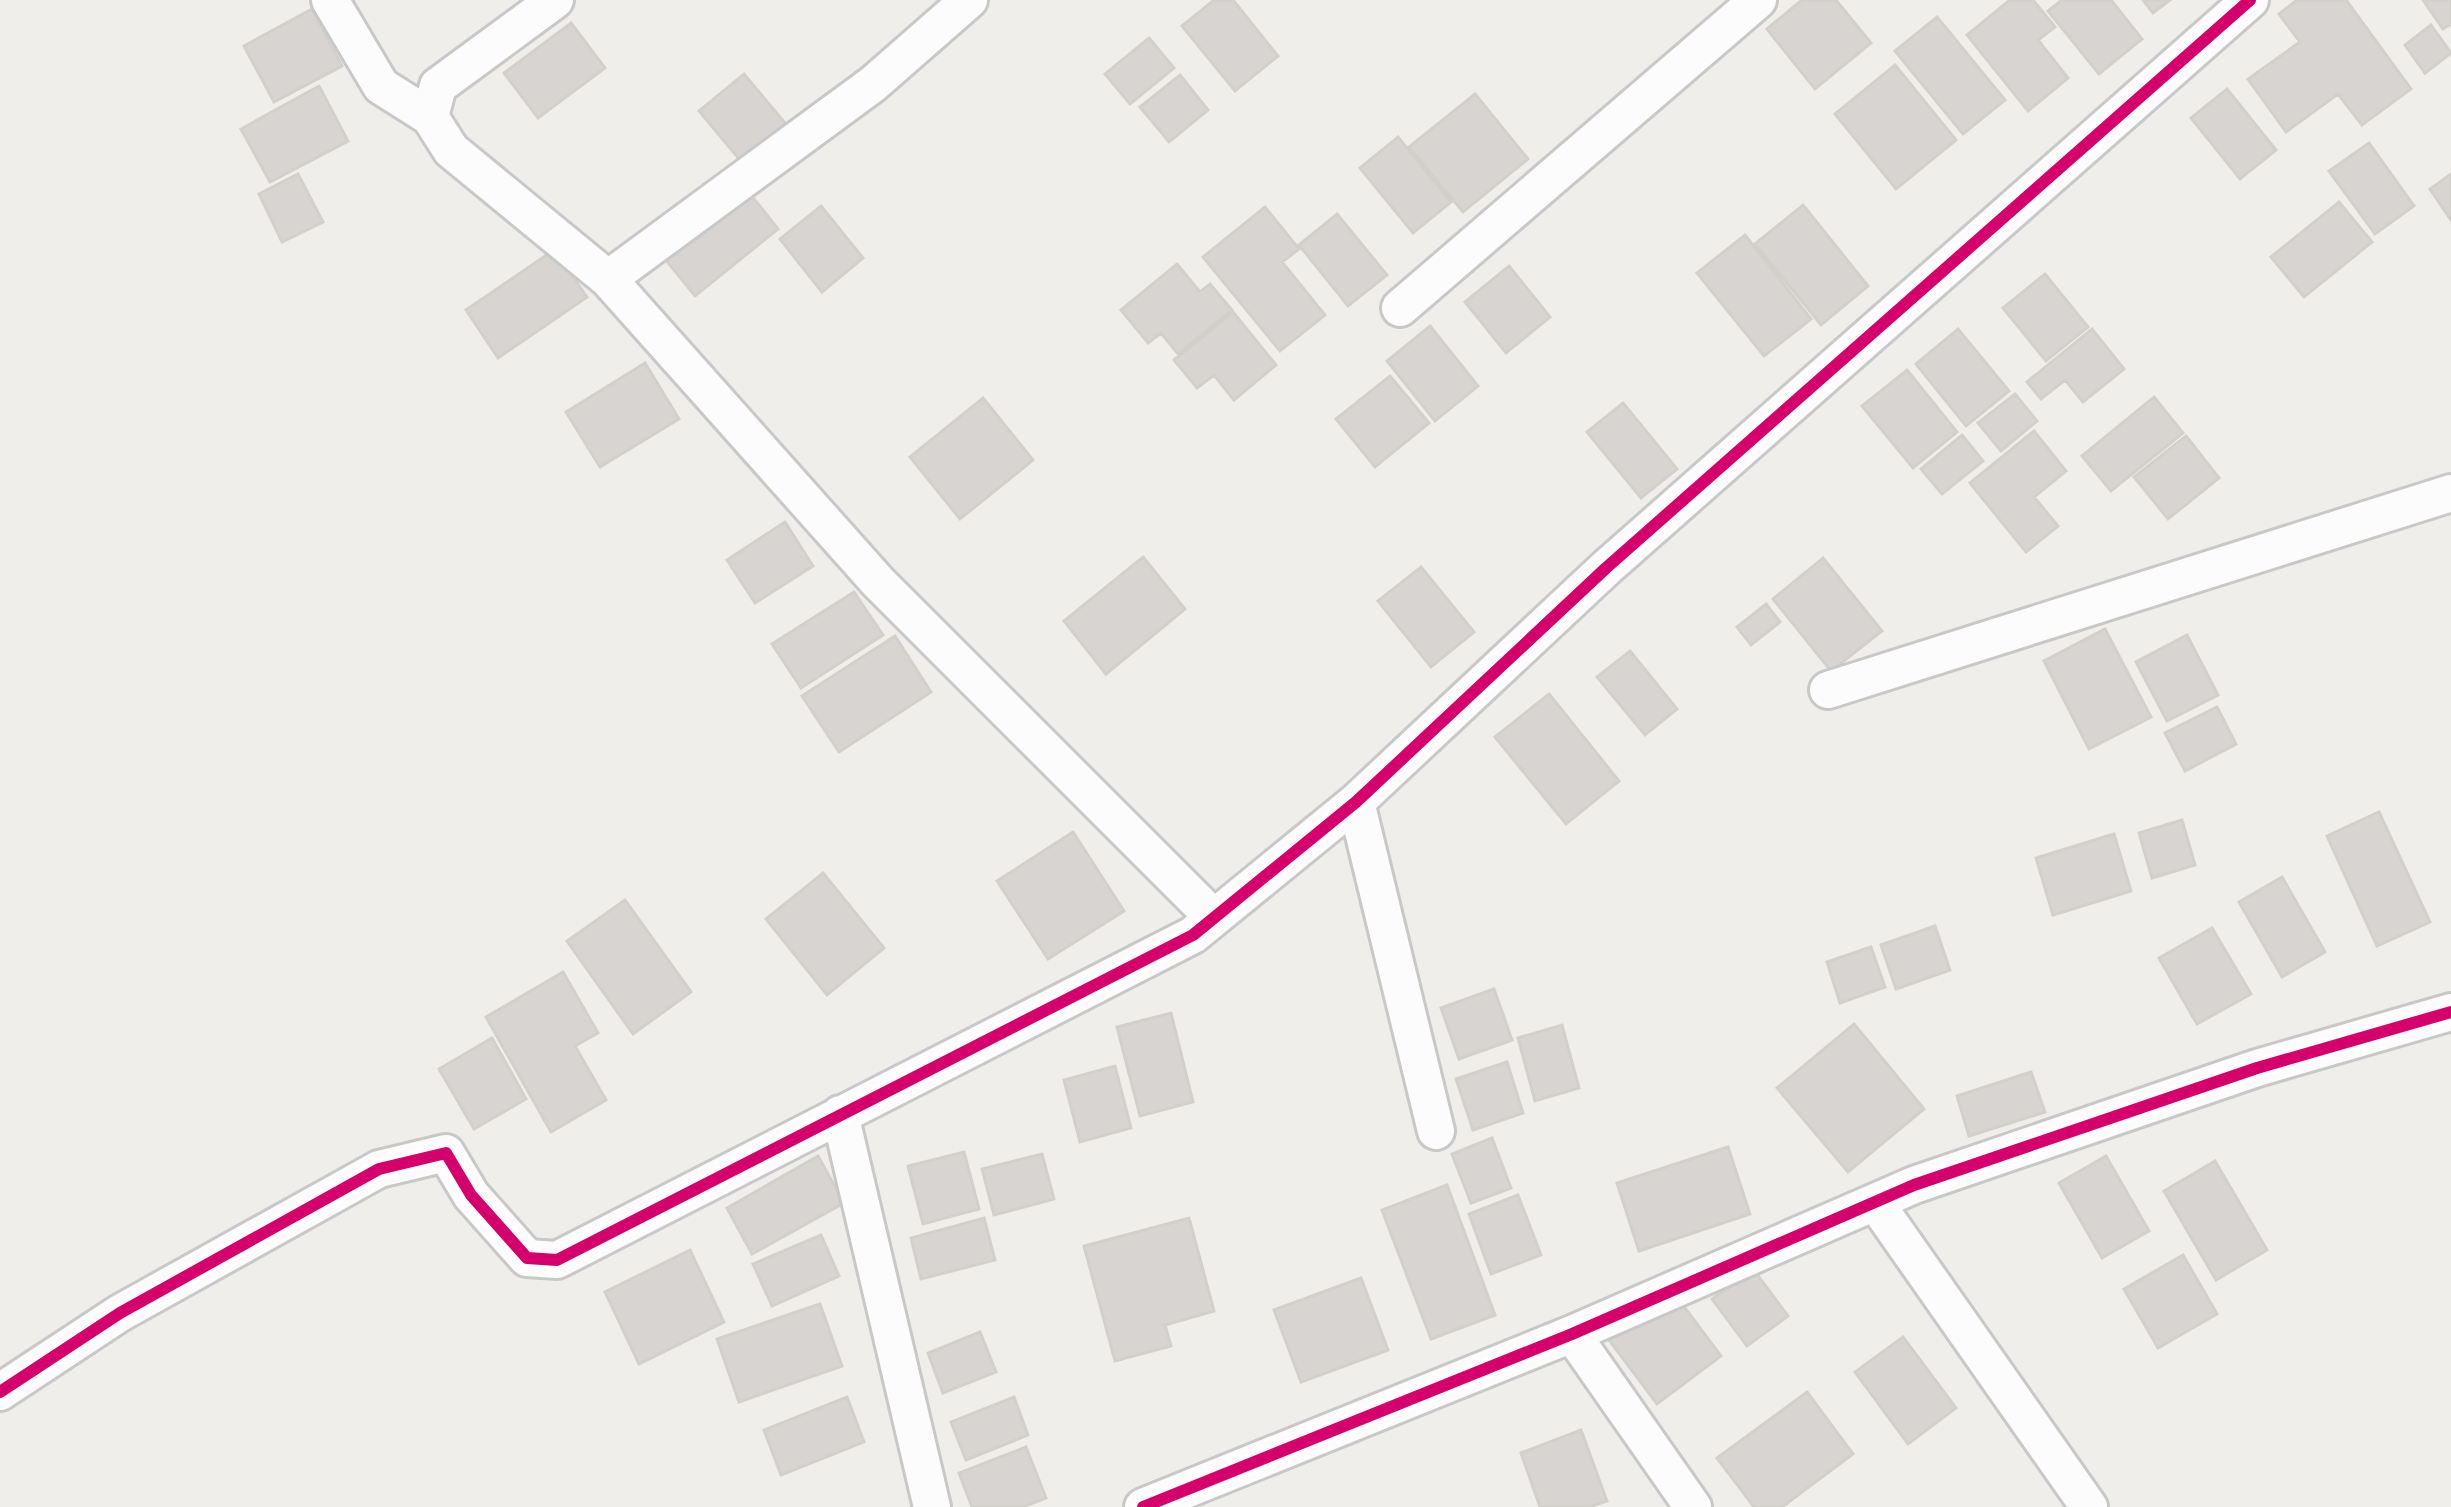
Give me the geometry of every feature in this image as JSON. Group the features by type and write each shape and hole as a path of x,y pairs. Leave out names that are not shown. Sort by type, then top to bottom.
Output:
{"street":[{"path":"329,0 381,86 430,117 451,150 608,279 878,582 1213,917"},
{"path":"430,117 438,86 555,0"},
{"path":"608,279 873,84 970,0"},
{"path":"1400,308 1758,0"},
{"path":"0,1392 120,1313 379,1169 446,1153 470,1195 527,1258 557,1260 1193,935 1356,802 1606,568 2251,0"},
{"path":"1828,690 2451,494"},
{"path":"1356,802 1436,1130"},
{"path":"1144,1507 1573,1334 1914,1185 2258,1068 2451,1012"},
{"path":"840,1114 932,1507"},
{"path":"1875,1202 2089,1507"},
{"path":"1573,1334 1693,1507"}],"building":[{"path":"1214,0 1233,0 1278,56 1235,91 1182,26"},
{"path":"1802,0 1836,0 1871,43 1815,89 1767,29"},
{"path":"2010,0 2033,0 2055,27 2038,40 2068,78 2028,111 1967,35"},
{"path":"2062,0 2111,0 2142,39 2099,74 2048,11"},
{"path":"2143,0 2170,0 2153,13"},
{"path":"2297,0 2346,0 2411,89 2362,125 2338,94 2286,132 2248,79 2300,42 2279,14"},
{"path":"2423,0 2451,0 2451,24 2443,29"},
{"path":"312,9 342,66 274,102 244,46"},
{"path":"1937,17 2005,100 1963,134 1895,51"},
{"path":"571,23 605,68 538,118 504,73"},
{"path":"2431,25 2451,53 2425,73 2405,45"},
{"path":"1149,38 1174,68 1130,104 1105,74"},
{"path":"1895,65 1956,140 1896,189 1835,114"},
{"path":"744,74 790,129 745,166 699,111"},
{"path":"1180,75 1208,110 1169,142 1140,107"},
{"path":"319,86 348,141 270,182 241,129"},
{"path":"2227,89 2276,150 2240,179 2191,118"},
{"path":"1475,94 1528,159 1463,212 1409,147"},
{"path":"1398,137 1451,202 1413,233 1360,168"},
{"path":"2369,143 2414,206 2375,234 2329,171"},
{"path":"298,174 323,222 282,242 259,194"},
{"path":"2451,174 2451,220 2430,189"},
{"path":"744,186 778,229 695,296 661,254"},
{"path":"2339,202 2372,242 2304,297 2271,257"},
{"path":"1803,205 1868,286 1821,325 1755,244"},
{"path":"821,206 863,258 822,292 780,239"},
{"path":"1265,207 1299,249 1282,262 1325,315 1280,351 1203,257"},
{"path":"1337,214 1387,275 1348,306 1299,245"},
{"path":"1745,235 1811,319 1764,356 1697,273"},
{"path":"554,250 587,297 498,358 466,310"},
{"path":"1177,264 1200,292 1210,284 1232,310 1178,354 1161,333 1148,343 1121,310"},
{"path":"1509,266 1550,317 1506,353 1465,302"},
{"path":"2045,274 2088,327 2046,361 2003,308"},
{"path":"1233,312 1276,365 1234,400 1214,375 1197,388 1174,360"},
{"path":"1430,326 1478,386 1435,421 1387,361"},
{"path":"1958,329 2009,391 1966,426 1916,364"},
{"path":"2092,329 2124,369 2083,402 2065,380 2041,399 2027,382"},
{"path":"645,363 679,419 600,467 566,412"},
{"path":"1907,370 1957,432 1913,468 1862,406"},
{"path":"1390,376 1429,423 1375,467 1336,419"},
{"path":"2015,394 2037,421 2001,451 1978,423"},
{"path":"2154,397 2183,433 2111,491 2082,456"},
{"path":"983,398 1033,460 960,519 910,457"},
{"path":"1623,403 1677,469 1641,498 1587,432"},
{"path":"2034,431 2066,471 2034,497 2058,526 2026,552 1970,483"},
{"path":"1962,435 1983,461 1942,494 1921,469"},
{"path":"2186,436 2219,478 2168,519 2134,477"},
{"path":"785,522 813,566 755,603 727,560"},
{"path":"1143,557 1185,609 1106,674 1064,621"},
{"path":"1823,558 1882,631 1831,671 1773,599"},
{"path":"1421,567 1474,632 1431,667 1378,601"},
{"path":"854,592 883,635 801,688 772,644"},
{"path":"1766,604 1780,622 1751,645 1737,627"},
{"path":"2105,629 2151,717 2089,749 2044,661"},
{"path":"2187,635 2218,695 2167,721 2136,662"},
{"path":"895,636 931,692 839,752 802,696"},
{"path":"1630,651 1677,709 1645,735 1597,677"},
{"path":"1549,694 1619,781 1566,824 1495,737"},
{"path":"2217,707 2236,744 2185,771 2165,733"},
{"path":"2379,812 2430,922 2377,946 2327,836"},
{"path":"2182,820 2195,865 2152,878 2139,833"},
{"path":"1073,832 1124,911 1048,959 997,881"},
{"path":"2114,834 2131,891 2053,915 2036,858"},
{"path":"823,873 884,948 827,995 766,919"},
{"path":"2282,877 2325,952 2282,977 2239,902"},
{"path":"625,900 691,992 633,1034 567,941"},
{"path":"1935,926 1950,970 1896,989 1881,945"},
{"path":"2212,928 2251,994 2197,1024 2159,958"},
{"path":"1871,947 1885,987 1840,1003 1827,962"},
{"path":"563,972 598,1033 575,1046 606,1100 551,1132 486,1017"},
{"path":"1494,989 1512,1040 1459,1059 1441,1008"},
{"path":"1171,1013 1193,1102 1140,1116 1117,1027"},
{"path":"1854,1024 1924,1109 1848,1172 1777,1088"},
{"path":"1562,1025 1579,1088 1535,1101 1518,1038"},
{"path":"492,1038 526,1099 474,1129 439,1069"},
{"path":"1507,1062 1523,1113 1473,1130 1456,1079"},
{"path":"1115,1066 1131,1128 1080,1142 1064,1080"},
{"path":"2031,1072 2045,1112 1969,1136 1957,1096"},
{"path":"1492,1138 1511,1188 1471,1203 1452,1154"},
{"path":"1728,1147 1750,1214 1639,1251 1617,1183"},
{"path":"964,1152 979,1209 923,1224 908,1166"},
{"path":"1042,1154 1054,1199 994,1215 982,1169"},
{"path":"818,1156 844,1203 752,1254 727,1208"},
{"path":"2106,1156 2149,1231 2102,1258 2059,1183"},
{"path":"2215,1161 2267,1250 2216,1280 2164,1191"},
{"path":"1447,1185 1495,1315 1431,1339 1382,1210"},
{"path":"1518,1195 1541,1255 1491,1274 1469,1214"},
{"path":"984,1218 995,1260 921,1279 911,1238"},
{"path":"1189,1218 1214,1311 1165,1325 1171,1346 1115,1361 1084,1246"},
{"path":"821,1235 839,1276 772,1306 753,1264"},
{"path":"690,1250 724,1322 639,1364 605,1292"},
{"path":"2183,1255 2217,1314 2158,1348 2124,1289"},
{"path":"1753,1269 1788,1316 1747,1346 1712,1299"},
{"path":"1361,1278 1388,1350 1301,1382 1274,1310"},
{"path":"1673,1292 1721,1356 1657,1404 1609,1340"},
{"path":"820,1304 842,1366 739,1402 717,1339"},
{"path":"980,1332 996,1372 943,1393 928,1353"},
{"path":"1903,1337 1956,1408 1908,1444 1855,1372"},
{"path":"1807,1392 1853,1454 1782,1507 1754,1507 1717,1458"},
{"path":"847,1397 864,1442 781,1475 764,1430"},
{"path":"1014,1397 1028,1435 966,1460 951,1422"},
{"path":"1581,1430 1607,1501 1589,1507 1540,1507 1521,1453"},
{"path":"1026,1447 1046,1498 1023,1507 972,1507 959,1473"}],"cycle path":[{"path":"0,1392 120,1313 379,1169 446,1153 471,1195 527,1258 557,1260 1193,935 1356,802 1606,568 2250,0"},
{"path":"1143,1507 1572,1334 1914,1185 2257,1068 2451,1012"}]}
